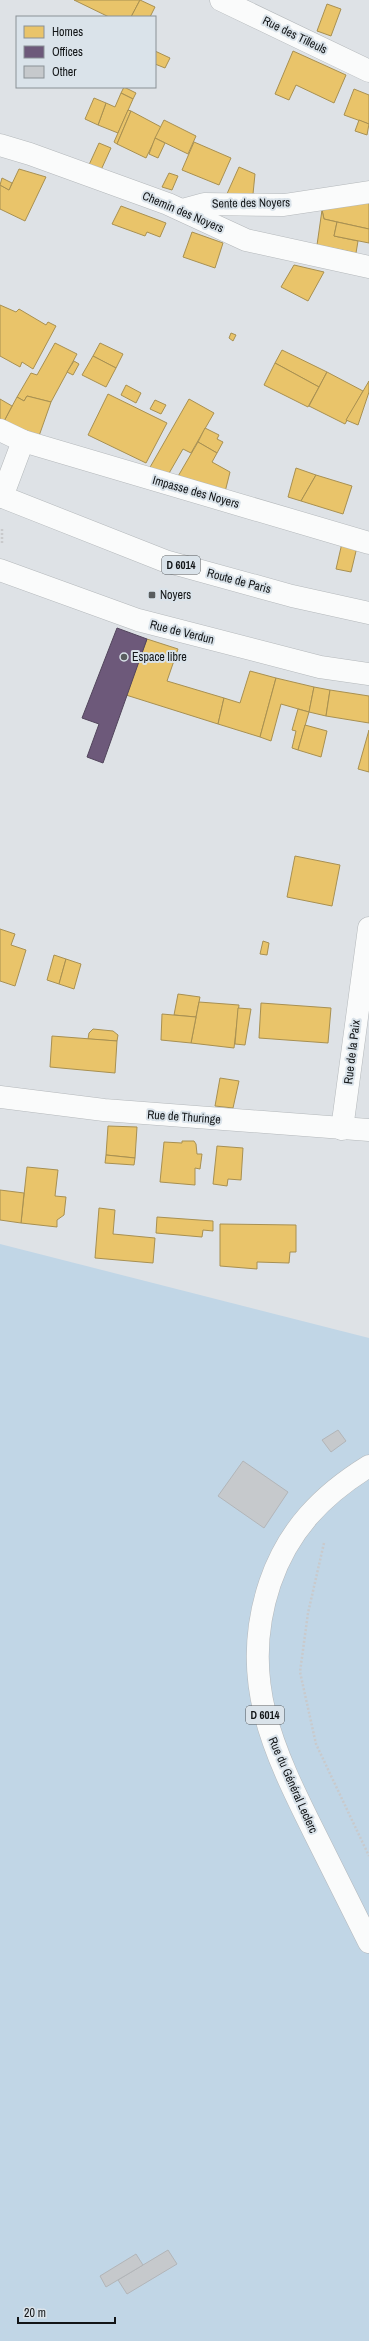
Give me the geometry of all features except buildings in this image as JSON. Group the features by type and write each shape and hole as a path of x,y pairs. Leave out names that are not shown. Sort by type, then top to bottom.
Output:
{"street":[{"name":"Rue des Tilleuls","path":"221,0 369,71"},
{"name":"Chemin des Noyers","path":"0,145 38,156 182,210 246,240 369,267"},
{"name":"Sente des Noyers","path":"182,210 204,204 284,205 369,192"},
{"path":"0,430 23,441 1,497"},
{"name":"Impasse des Noyers","path":"23,441 369,543"},
{"name":"Route de Paris","path":"1,497 165,561 292,596 369,613"},
{"name":"Rue de Verdun","path":"1,570 138,620 320,667 369,674"},
{"name":"Rue de la Paix","path":"342,1129 369,928"},
{"name":"Rue de Thuringe","path":"0,1097 104,1110 369,1130"},
{"name":"Rue du Général Leclerc","path":"369,1466 335,1489 296,1528 277,1561 267,1592 257,1640 262,1697 272,1741 299,1800 369,1942"}],"path":[{"path":"1,497 1,570"},
{"path":"325,1540 308,1613 300,1672 316,1744 369,1856"}],"shaded area":[{"path":"0,1244 369,1338 369,2341 0,2341"}],"place":[{"name":"Noyers","path":"152,595"},
{"name":"Espace libre","path":"124,657"}]}
